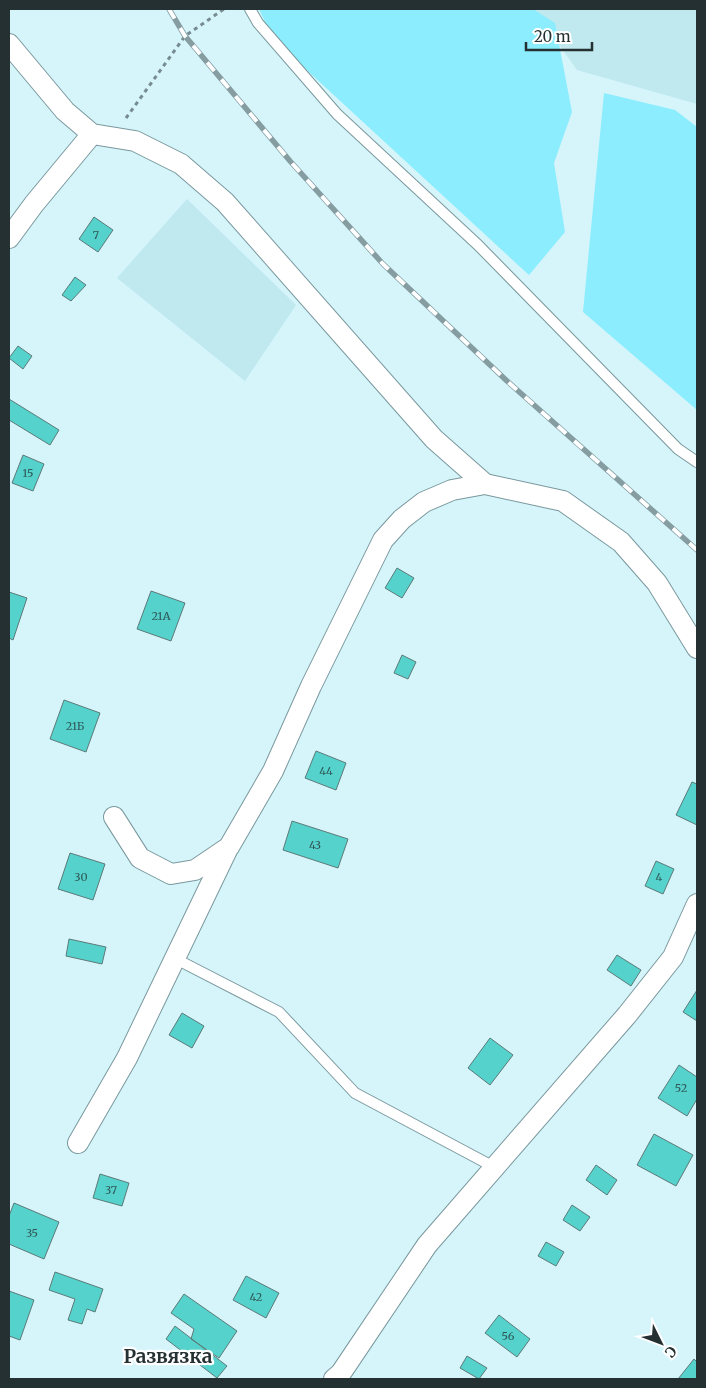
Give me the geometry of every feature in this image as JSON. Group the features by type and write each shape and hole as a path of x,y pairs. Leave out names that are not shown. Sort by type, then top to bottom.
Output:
{"street":[{"path":"9,44 65,111 92,134 135,141 181,164 225,202 434,439 485,484"},
{"path":"9,238 34,204 92,134"},
{"path":"78,1143 127,1058 229,847 273,771 311,686 383,540 402,519 424,502 452,490 485,484 563,501 621,542 657,582 697,648"},
{"path":"114,817 140,858 171,874 195,870 229,847"},
{"path":"338,1377 427,1245 627,1015 673,957 697,904"}],"lane":[{"path":"250,9 258,22 337,114 478,245 678,449 697,462"},
{"path":"176,959 279,1012 355,1093 494,1166"}],"path":[{"path":"112,137 185,36 224,9"}],"shaded area":[{"path":"259,9 533,9 555,23 572,112 554,163 565,232 529,275 273,39"},
{"path":"534,9 697,9 697,104 577,70"},
{"path":"604,93 675,110 697,127 697,410 583,312"},
{"path":"187,199 296,305 245,381 117,278"}],"building":[{"path":"94,217 113,230 98,252 79,239"},
{"path":"75,277 86,285 71,301 62,295"},
{"path":"18,346 32,356 23,369 9,358"},
{"path":"9,399 59,430 50,445 9,420"},
{"path":"23,455 44,464 33,491 12,483"},
{"path":"397,568 414,578 402,598 385,588"},
{"path":"151,591 185,603 171,641 137,629"},
{"path":"9,592 27,598 13,640 9,638"},
{"path":"402,655 416,662 408,679 394,673"},
{"path":"64,700 100,713 86,752 50,739"},
{"path":"316,751 346,763 336,790 305,778"},
{"path":"692,782 697,784 697,825 676,815"},
{"path":"292,821 348,839 338,868 283,850"},
{"path":"70,853 105,864 93,900 58,889"},
{"path":"656,861 674,869 663,894 645,886"},
{"path":"69,939 106,947 102,964 66,956"},
{"path":"617,955 641,970 631,986 607,970"},
{"path":"697,990 697,1021 683,1012"},
{"path":"182,1013 204,1026 192,1048 169,1035"},
{"path":"490,1038 513,1055 490,1085 468,1068"},
{"path":"679,1065 697,1077 697,1099 687,1116 658,1098"},
{"path":"654,1134 693,1155 676,1186 637,1165"},
{"path":"596,1165 617,1180 607,1195 586,1180"},
{"path":"100,1174 129,1183 122,1206 93,1198"},
{"path":"14,1203 59,1222 44,1259 9,1244 9,1216"},
{"path":"572,1205 590,1217 580,1231 563,1220"},
{"path":"546,1242 564,1252 556,1266 538,1256"},
{"path":"55,1272 103,1289 95,1312 87,1309 82,1324 68,1320 75,1299 49,1290"},
{"path":"246,1276 279,1293 266,1318 233,1300"},
{"path":"9,1291 34,1300 20,1340 9,1336"},
{"path":"184,1294 237,1331 219,1358 191,1339 194,1329 171,1313"},
{"path":"499,1315 530,1339 517,1357 485,1333"},
{"path":"175,1326 227,1366 217,1378 166,1339"},
{"path":"467,1356 487,1368 479,1379 460,1368"},
{"path":"694,1359 697,1362 697,1379 678,1379"}],"railway":[{"path":"169,9 185,36 290,161 383,264 507,381 697,550"}],"district":[{"name":"Развязка","path":"168,1356"}]}
